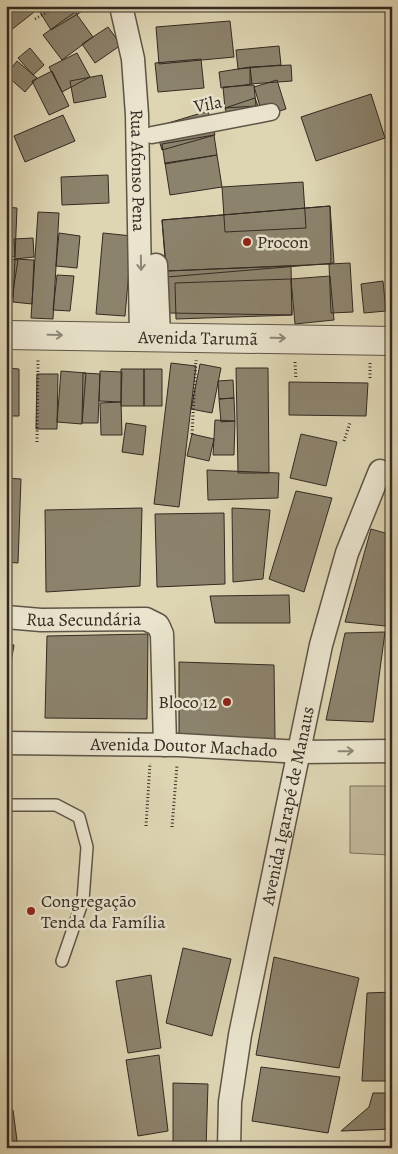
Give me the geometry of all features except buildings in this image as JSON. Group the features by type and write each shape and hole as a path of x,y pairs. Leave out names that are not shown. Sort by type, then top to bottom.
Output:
{"street":[{"name":"Rua Afonso Pena","path":"121,6 140,59 152,134 150,336"},
{"name":"Rua Afonso Pena","path":"137,6 140,59 140,205 150,336"},
{"name":"Vila","path":"152,134 271,112"},
{"name":"Avenida Tarumã","path":"6,335 392,340"},
{"name":"Avenida Igarapé de Manaus","path":"228,1148 230,1102 240,1035 321,645 347,553 380,471"},
{"name":"Rua Secundária","path":"6,617 42,620 137,618 153,620 158,625 162,634 165,745"},
{"name":"Avenida Doutor Machado","path":"6,743 165,745 300,752 392,751"}],"lane":[{"path":"6,805 56,805 78,817 87,847 83,900 62,961"}],"path":[{"path":"35,19 58,6"},
{"path":"38,335 38,442"},
{"path":"192,434 198,337"},
{"path":"344,441 350,423"},
{"path":"146,826 165,745"},
{"path":"165,745 172,827"}],"shaded area":[{"path":"350,786 389,786 390,855 350,853"}],"place":[{"name":"Procon","path":"247,242"},
{"name":"Bloco 12","path":"227,702"},
{"name":"Congregação Tenda da Família","path":"31,911"}]}
